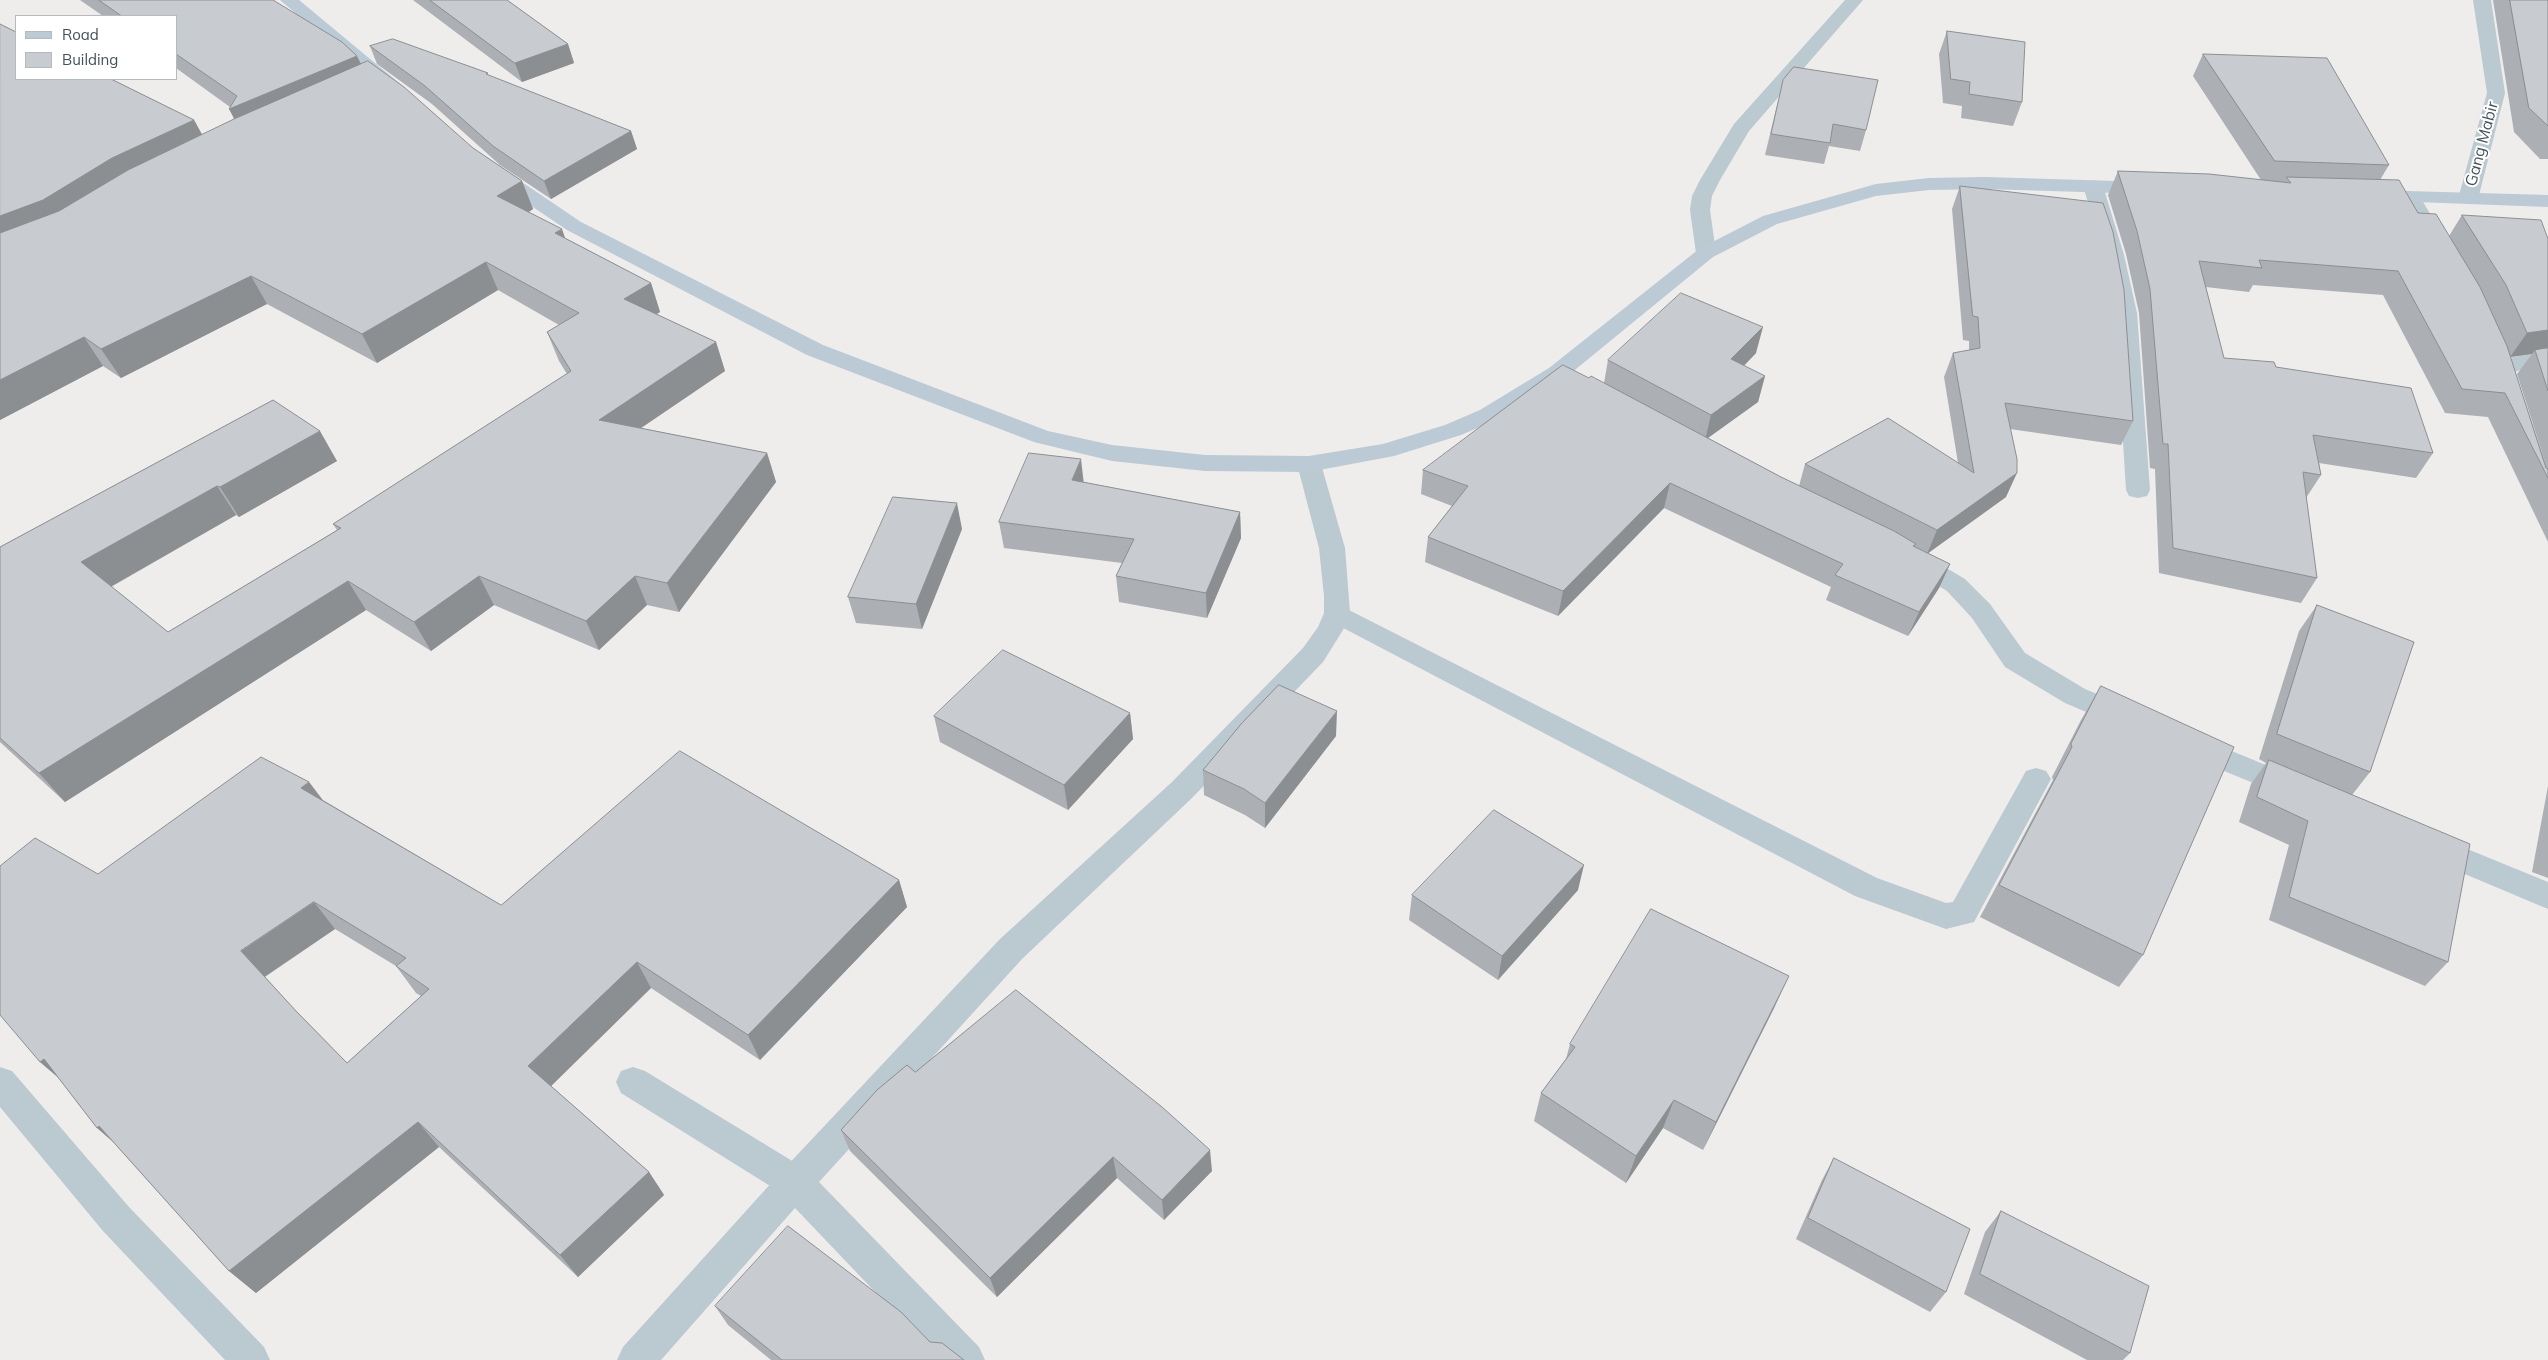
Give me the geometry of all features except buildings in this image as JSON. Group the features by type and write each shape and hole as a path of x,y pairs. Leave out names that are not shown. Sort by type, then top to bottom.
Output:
{"street":[{"path":"289,0 373,83 410,99"},
{"path":"1706,253 1700,210 1702,196 1710,180 1741,128 1854,0"},
{"name":"Gang Mabir","path":"2468,199 2496,93 2482,0"},
{"path":"479,158 492,170 574,226 815,350 1042,437 1112,453 1205,463 1309,464 1386,451 1453,430 1488,415 1557,373 1706,253 1770,220 1825,202 1876,190 1929,184 1985,183 2173,189"},
{"path":"2093,186 2114,255 2126,312 2138,490"},
{"path":"2351,195 2548,202"},
{"path":"2410,197 2449,262"},
{"path":"2502,370 2515,364 2548,360"},
{"path":"1557,373 1583,387"},
{"path":"636,1360 795,1182 1011,949 1182,790 1313,655 1330,630 1336,613 1332,548 1309,464"},
{"path":"1894,548 1956,585 1981,611 2015,660 2075,696 2318,799"},
{"path":"1336,613 1866,887 1946,916 1963,913 2036,779"},
{"path":"2410,838 2548,896"},
{"path":"0,1082 116,1219 251,1360"},
{"path":"633,1082 795,1182 966,1360"}]}
